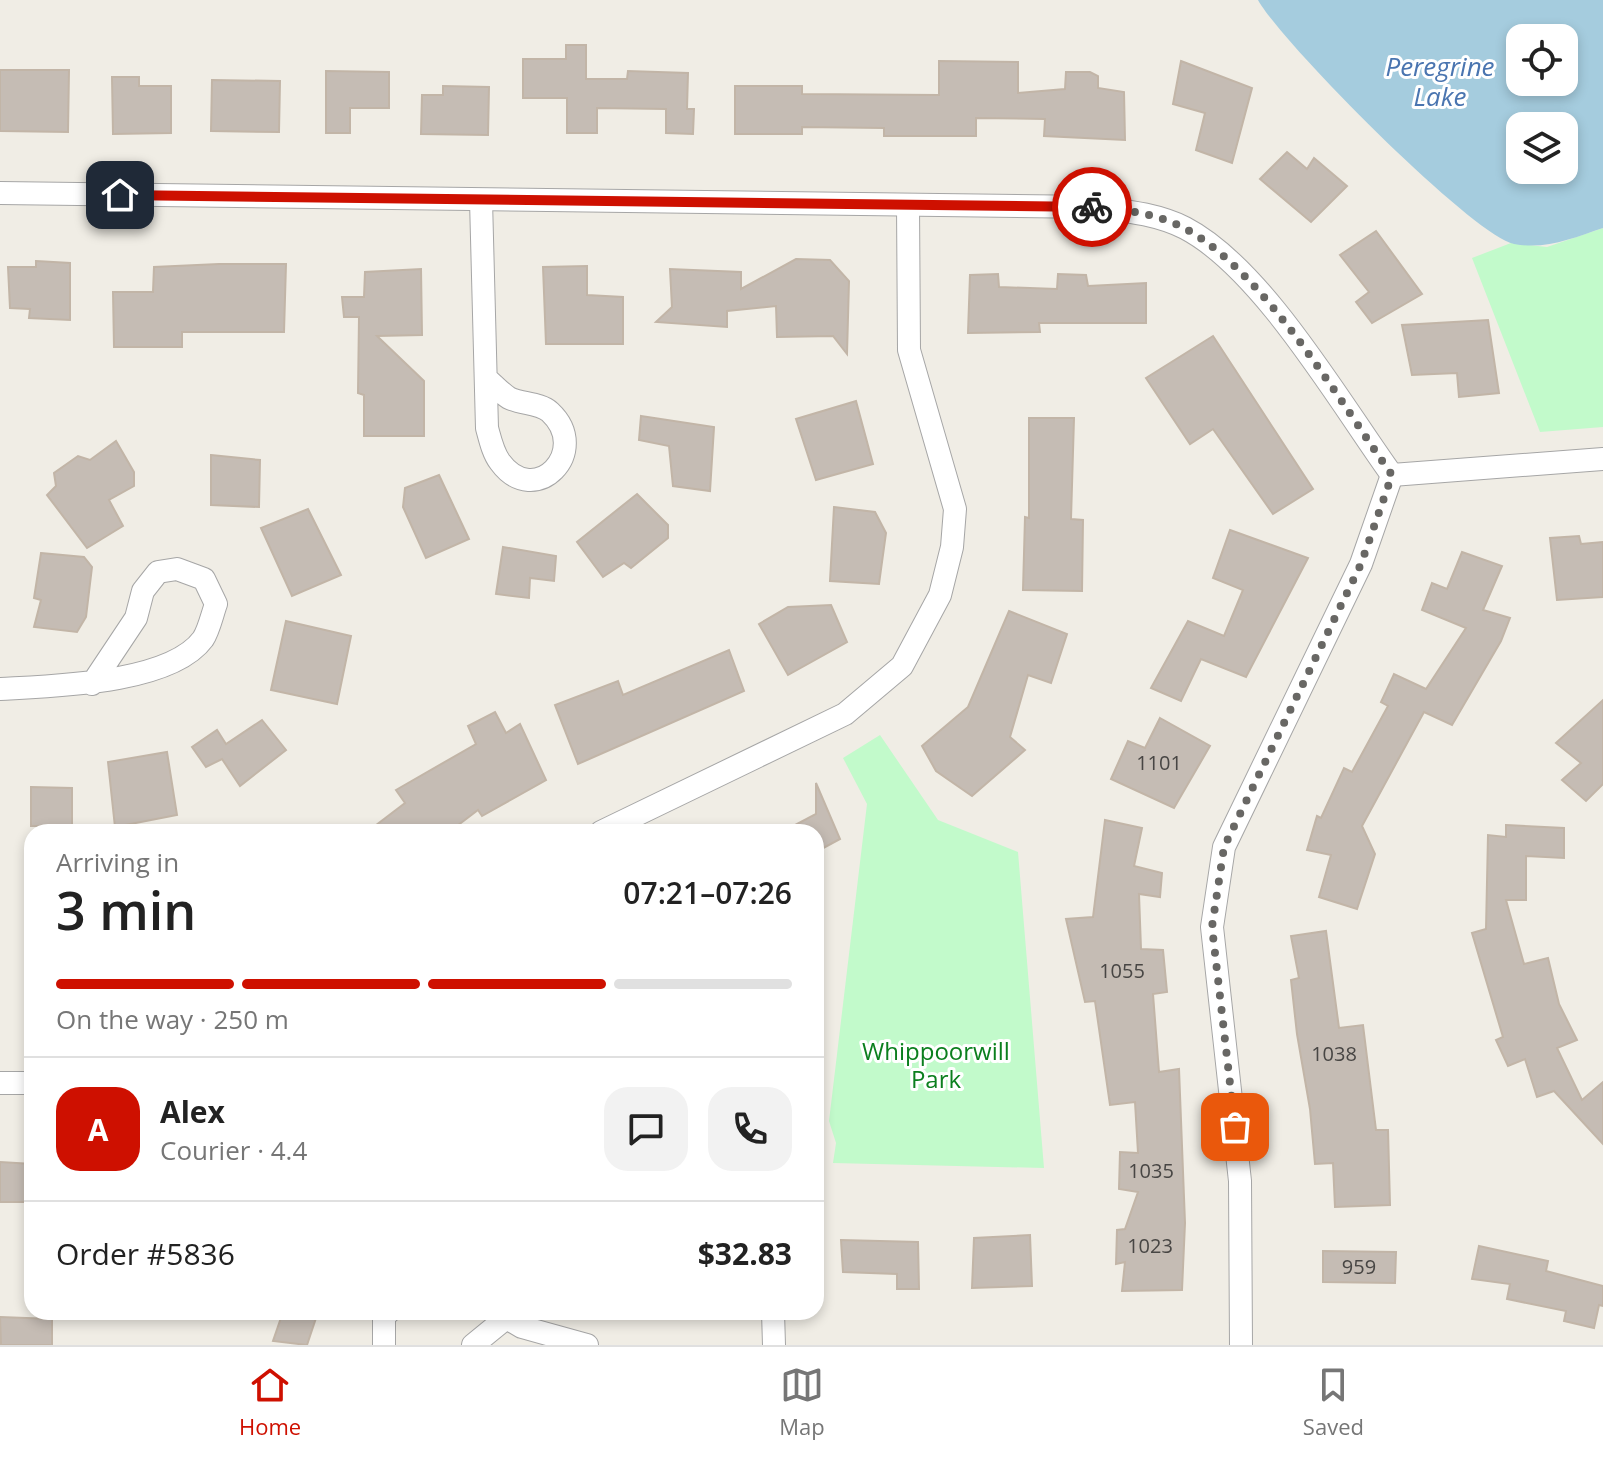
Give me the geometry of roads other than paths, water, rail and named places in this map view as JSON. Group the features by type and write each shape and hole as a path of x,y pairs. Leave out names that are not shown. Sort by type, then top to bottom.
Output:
{"street":[{"path":"0,193 1096,207 1145,214 1186,229 1229,261 1266,298 1392,475"},
{"path":"481,200 487,428 498,460 514,478 536,481 556,469 565,453 565,436 549,411 508,397 486,378"},
{"path":"618,824 845,714 902,666 940,595 952,547 955,509 909,350 908,205"},
{"path":"1392,475 1603,459"},
{"path":"1241,1345 1240,1181 1212,927 1218,880 1224,847 1361,564 1392,475"},
{"path":"0,689 92,684 182,660 204,638 216,604 204,579 177,569 158,572 143,591 136,618 92,684"},
{"path":"0,1083 24,1083"},
{"path":"383,1320 381,1334 384,1345"},
{"path":"473,1345 496,1320"},
{"path":"513,1320 562,1341 587,1345"},
{"path":"773,1320 774,1345"}],"water":[{"name":"Peregrine Lake","path":"1258,0 1603,0 1603,228 1559,242 1537,245 1514,244 1492,233 1421,174 1302,55"}],"park label":[{"name":"Whippoorwill Park","path":"936,1066"}]}
